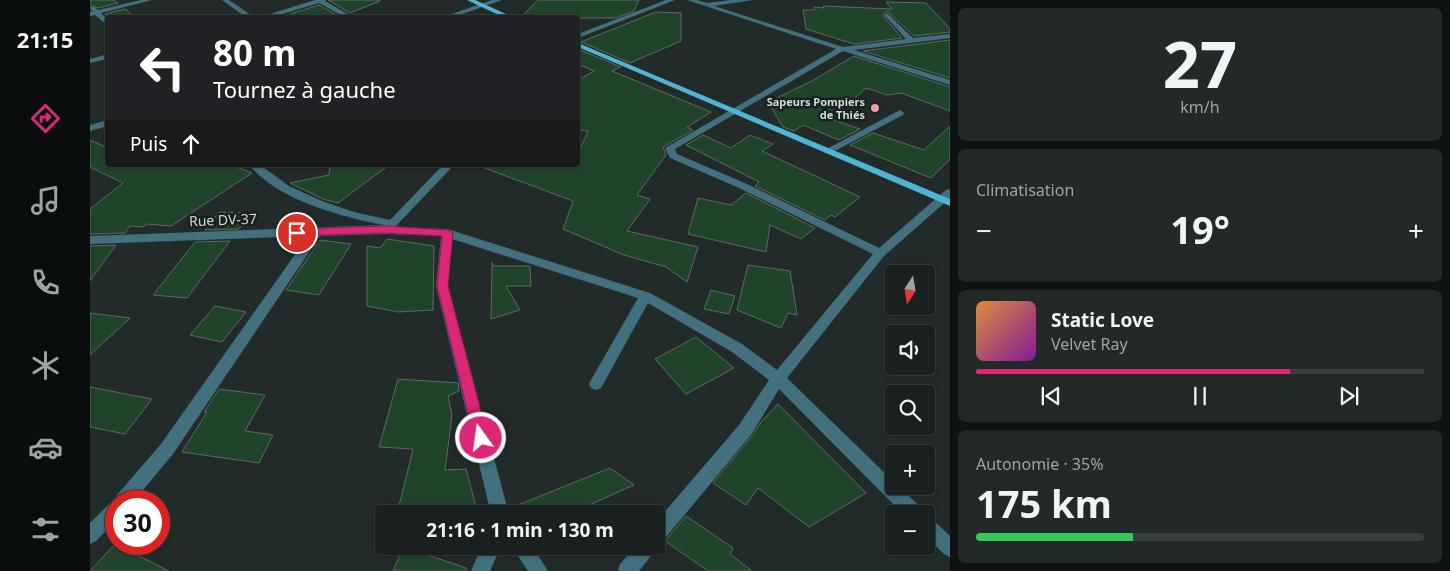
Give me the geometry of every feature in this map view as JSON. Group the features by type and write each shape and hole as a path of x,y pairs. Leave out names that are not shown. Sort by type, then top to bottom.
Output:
{"main road":[{"path":"470,0 505,15"},
{"path":"580,46 828,151 947,199"}],"street":[{"path":"93,13 149,0"},
{"path":"225,0 248,15"},
{"path":"270,15 320,0 347,15"},
{"path":"452,15 499,0"},
{"path":"580,35 672,0"},
{"path":"690,0 950,84"},
{"path":"704,4 750,0"},
{"path":"90,6 93,13 105,22"},
{"path":"887,14 911,40"},
{"path":"880,253 752,190 673,156 670,148 842,49 950,36"},
{"path":"90,61 105,57"},
{"path":"828,151 900,113"},
{"path":"90,128 105,124"},
{"path":"260,167 303,199 342,213 388,226 447,233 646,296 737,348 778,379 906,505"},
{"path":"388,226 447,167"},
{"path":"665,525 745,430 778,379 880,253 947,199"},
{"name":"Rue DV-37","path":"90,240 317,232 388,226"},
{"path":"132,490 167,449 317,232"},
{"path":"447,233 442,286 498,505"},
{"path":"596,384 646,296"},
{"path":"90,535 105,520"},
{"path":"935,534 950,548"},
{"path":"480,571 488,555"},
{"path":"527,555 540,571"},
{"path":"627,571 640,555"}],"building":[{"path":"90,0 113,0 118,3 98,8 90,5"},
{"path":"328,0 380,0 380,1 350,13"},
{"path":"538,0 639,0 634,11 616,18 580,18 580,15 523,15"},
{"path":"886,2 926,3 950,29 950,32 914,36 887,11 883,14 884,17 902,38 854,44 806,29 803,10 815,10 814,7 824,8 823,6 892,9"},
{"path":"319,5 336,15 287,15"},
{"path":"125,9 132,15 106,15"},
{"path":"656,12 681,13 681,41 630,63 581,42"},
{"path":"950,40 950,78 863,51"},
{"path":"580,50 621,67 612,71 711,112 687,127 693,130 663,147 666,155 637,195 650,199 627,231 698,247 687,282 666,267 624,255 563,229 573,201 482,167 580,167 580,149 588,131 580,130 580,79 594,71 580,65"},
{"path":"854,56 950,87 950,111 901,93 887,95 866,88 831,119 860,129 839,140 803,125 794,131 783,127 768,102 812,81"},
{"path":"950,126 950,159 931,178 850,145 873,133 924,150"},
{"path":"703,135 731,148 750,135 773,144 762,151 860,197 835,217 831,215 825,220 755,186 759,182 686,145"},
{"path":"90,140 105,147 105,167 236,167 252,173 171,226 147,224 143,227 130,226 125,233 90,234 90,209 123,183 90,167"},
{"path":"330,167 386,167 338,203 323,199 290,183 329,175"},
{"path":"746,193 815,228 801,239 770,225 766,252 688,234 698,198 731,205"},
{"path":"219,212 250,213 239,229 205,230"},
{"path":"387,239 434,246 433,310 398,312 367,306 367,246 380,248"},
{"path":"320,240 351,244 319,295 286,290"},
{"path":"230,241 187,298 153,295 195,242"},
{"path":"116,245 90,281 90,246"},
{"path":"492,262 494,266 530,266 531,286 506,286 520,310 491,319"},
{"path":"748,265 790,271 797,315 788,313 781,328 737,310"},
{"path":"711,290 735,296 729,314 704,309"},
{"path":"215,306 246,312 222,342 190,335"},
{"path":"90,313 130,318 90,355"},
{"path":"696,337 734,368 686,394 655,359"},
{"path":"398,379 458,383 459,391 448,396 452,415 445,470 466,469 476,505 399,505 413,449 379,447"},
{"path":"90,387 152,399 125,434 90,427"},
{"path":"219,389 265,395 245,431 273,435 259,463 182,452"},
{"path":"778,404 866,493 809,527 758,488 746,505 713,483 752,436 761,422"},
{"path":"610,468 634,485 589,505 518,505"},
{"path":"686,516 733,548 730,554 752,571 708,571 665,541"},
{"path":"105,555 137,555 169,571 90,571"},
{"path":"400,555 428,555 466,568 466,571 393,571"}],"place":[{"name":"Sapeurs Pompiers de Thiés","path":"875,108"}],"route":[{"path":"297,233 386,230 447,233 442,286 481,438"}]}
